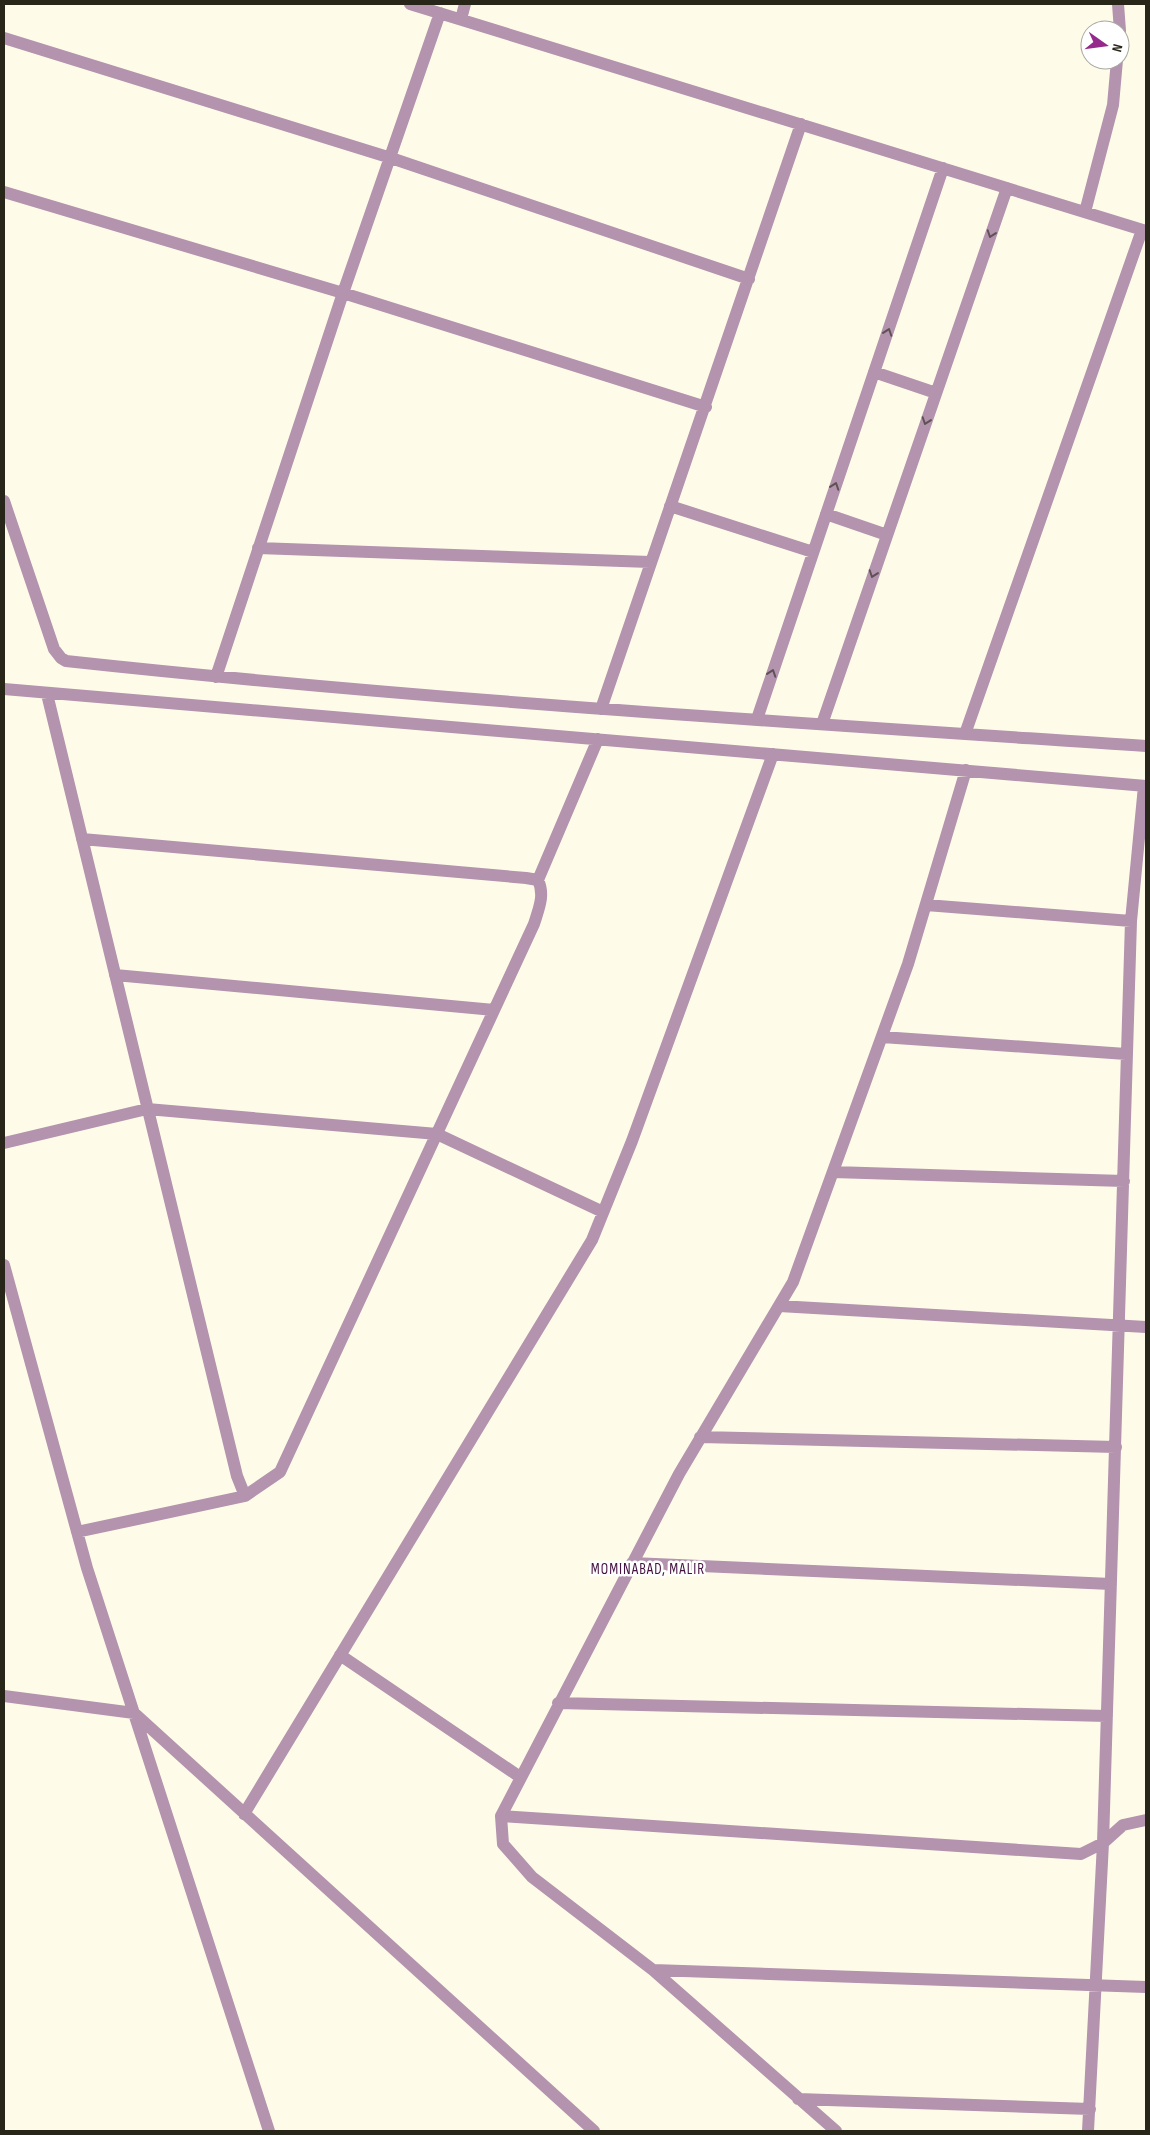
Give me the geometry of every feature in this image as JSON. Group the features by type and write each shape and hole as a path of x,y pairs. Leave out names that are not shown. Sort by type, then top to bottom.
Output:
{"street":[{"path":"410,4 1144,230 965,734"},
{"path":"461,19 465,4"},
{"path":"1118,4 1119,20"},
{"path":"216,677 343,293 440,13"},
{"path":"4,38 391,158 749,279"},
{"path":"1085,212 1114,105 1117,70"},
{"path":"601,709 650,562 706,407 801,124"},
{"path":"757,719 943,168"},
{"path":"822,724 1007,188"},
{"path":"4,192 343,293 706,407"},
{"path":"874,372 936,393"},
{"path":"4,501 54,649 66,661 216,677 601,709 1146,746"},
{"path":"670,506 813,552"},
{"path":"826,514 887,535"},
{"path":"258,548 650,562"},
{"path":"4,689 1145,786 1131,921 1103,1843 1088,2131"},
{"path":"47,694 237,1476 245,1496"},
{"path":"77,1532 245,1496 280,1472 536,916 541,902 542,889 538,880 598,739"},
{"path":"244,1814 592,1240 632,1141 773,754"},
{"path":"836,2131 653,1970 532,1877 503,1844 500,1816 700,1437 793,1282 908,964 966,770"},
{"path":"82,838 538,880"},
{"path":"926,905 1131,921"},
{"path":"115,974 494,1010"},
{"path":"882,1037 1126,1054"},
{"path":"4,1142 148,1109 437,1134 603,1212"},
{"path":"833,1172 1124,1181"},
{"path":"4,1265 77,1532 269,2131"},
{"path":"779,1306 1146,1327"},
{"path":"700,1437 1116,1447"},
{"path":"632,1563 1111,1584"},
{"path":"340,1655 520,1777"},
{"path":"4,1696 134,1713 594,2131"},
{"path":"558,1703 1107,1716"},
{"path":"500,1816 1081,1854 1103,1843 1123,1825 1146,1820"},
{"path":"653,1970 1146,1987"},
{"path":"798,2099 1090,2109"}],"district":[{"name":"MOMINABAD, MALIR","path":"648,1569"}]}
